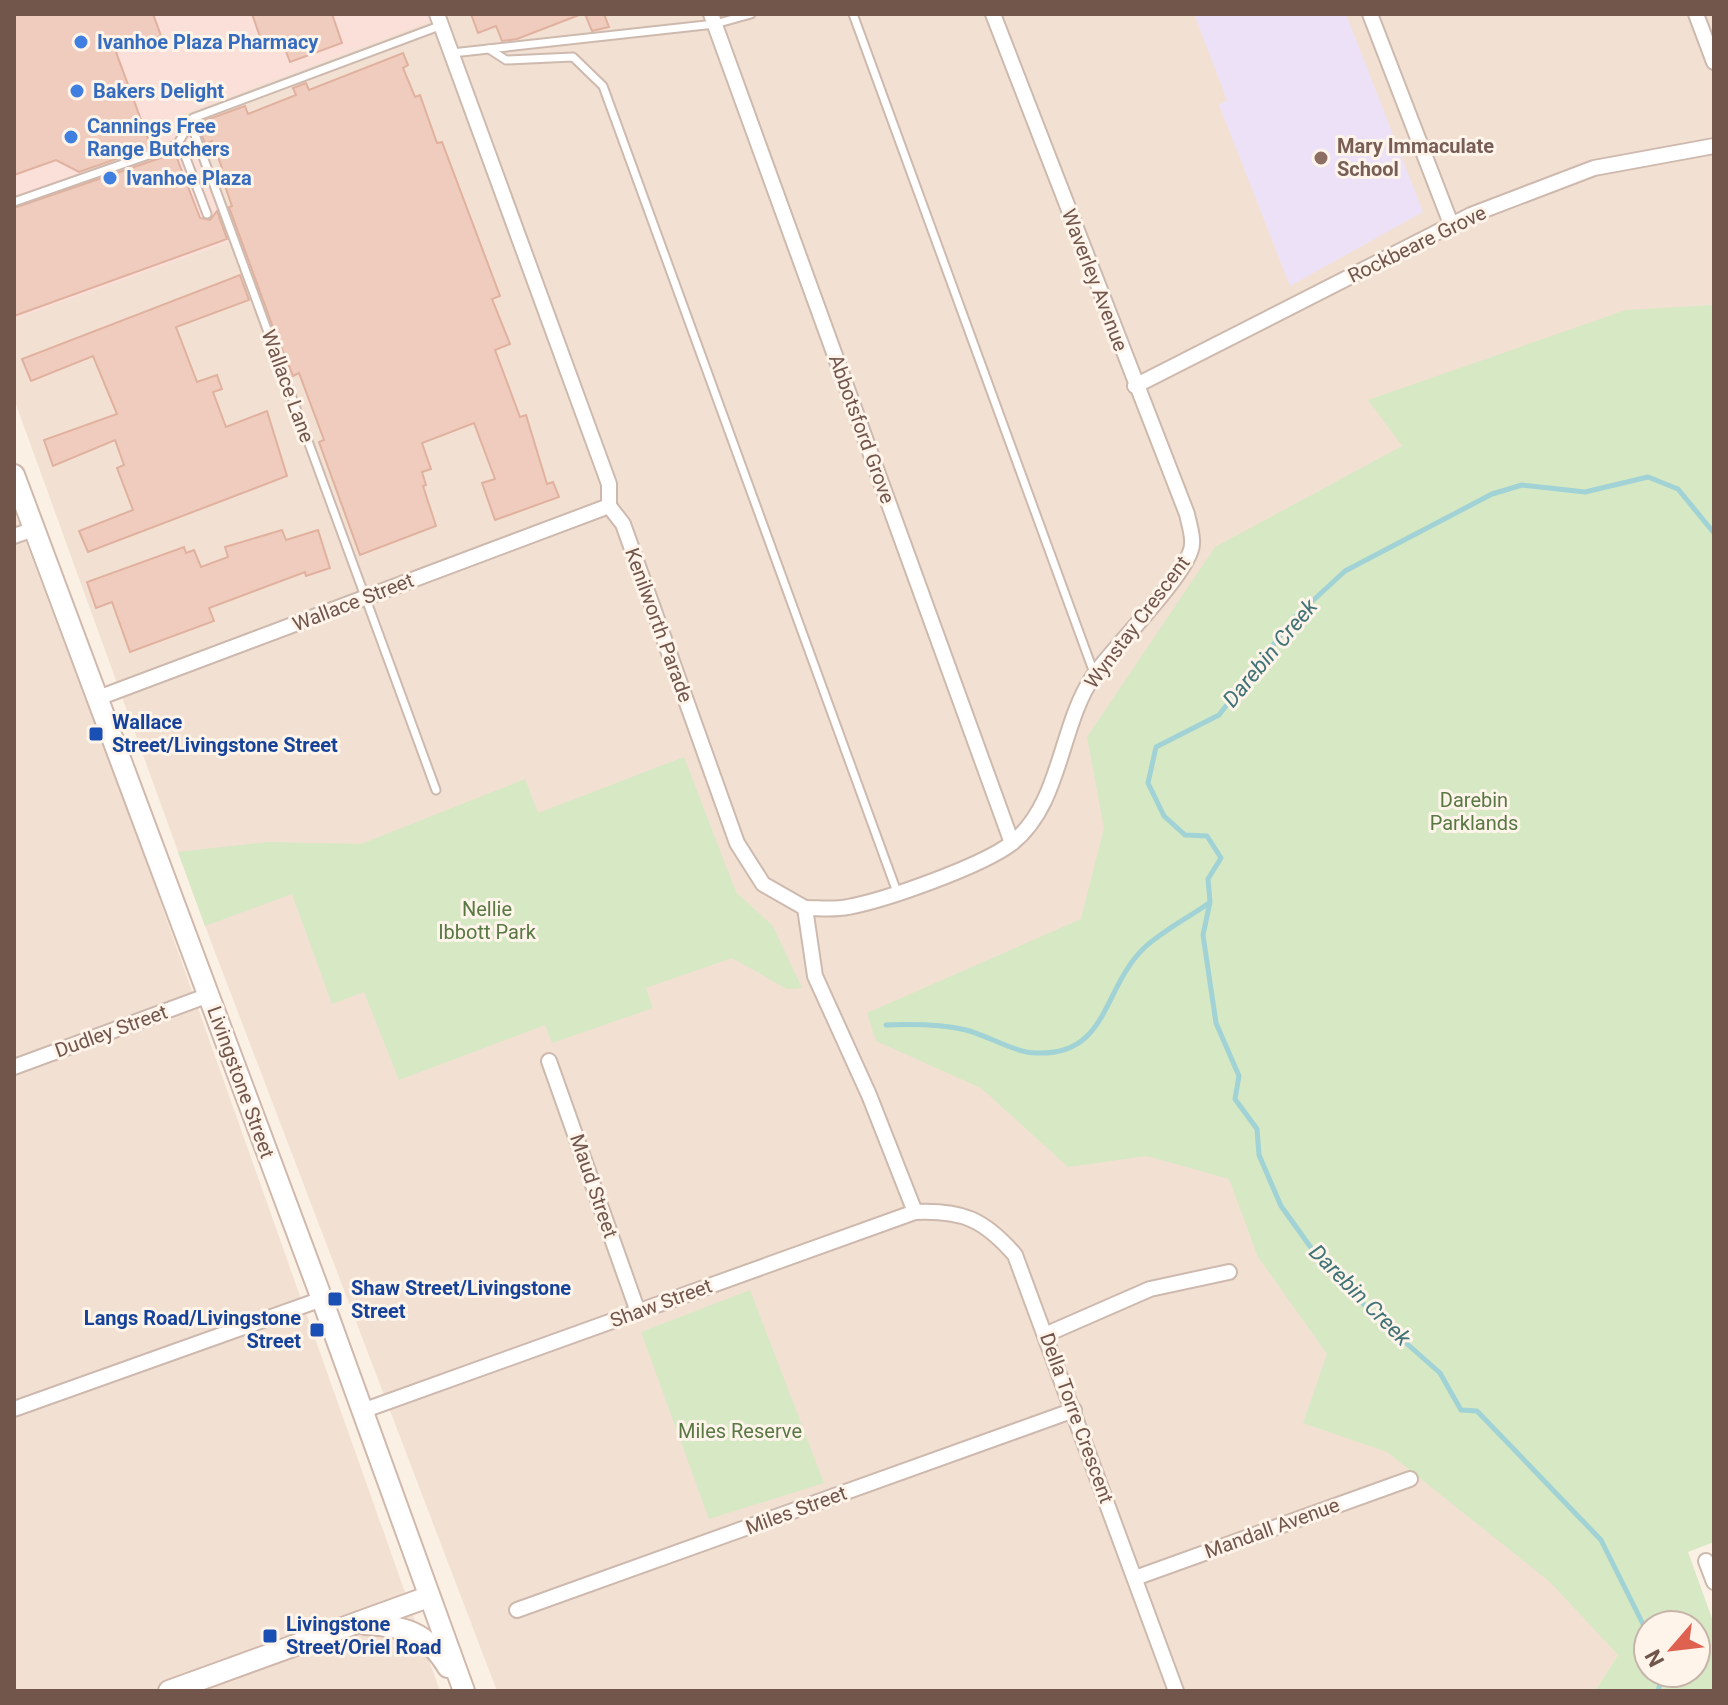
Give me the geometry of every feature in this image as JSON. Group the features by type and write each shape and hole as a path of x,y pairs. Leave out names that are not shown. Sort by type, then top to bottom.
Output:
{"main road":[{"name":"Livingstone Street","path":"14,475 24,532 98,698 322,1299 463,1691"},
{"path":"169,1691 428,1597"},
{"path":"353,1624 401,1626 422,1636 443,1659 463,1691"}],"street":[{"name":"Waverley Avenue","path":"993,14 1187,514 1193,547"},
{"path":"1370,14 1451,224"},
{"path":"1696,14 1714,62"},
{"name":"Abbotsford Grove","path":"713,19 1012,843"},
{"name":"Kenilworth Parade","path":"440,20 609,484 609,506 623,524 737,843 763,884 805,908"},
{"name":"Rockbeare Grove","path":"1135,386 1451,224 1594,168 1714,146"},
{"name":"Wallace Street","path":"98,698 609,506"},
{"name":"Wynstay Crescent","path":"805,908 847,907 897,892 983,859 1012,843 1037,817 1064,738 1095,674 1180,571 1193,547"},
{"path":"805,908 815,976 869,1095 915,1212"},
{"name":"Dudley Street","path":"14,1067 209,995"},
{"name":"Maud Street","path":"549,1061 638,1312"},
{"name":"Shaw Street","path":"362,1411 915,1212"},
{"name":"Della Torre Crescent","path":"915,1212 966,1215 991,1229 1015,1255 1047,1334 1176,1691"},
{"path":"1047,1334 1150,1289 1229,1272"},
{"path":"14,1409 322,1299"},
{"name":"Miles Street","path":"517,1610 1074,1410"},
{"name":"Mandall Avenue","path":"1135,1578 1410,1479"},
{"path":"1710,1559 1714,1582"}],"lane":[{"path":"452,53 751,14"},
{"path":"853,14 1095,674"},
{"path":"14,202 177,145 193,118 440,20"},
{"path":"489,49 506,60 573,57 603,86 897,892"},
{"name":"Wallace Lane","path":"191,124 436,790"},
{"path":"177,145 184,153 207,214"}],"shaded area":[{"name":"Ivanhoe Plaza","path":"14,14 431,14 434,20 183,114 229,242 14,319"},
{"path":"431,14 1714,14 1714,305 1647,313 1213,1143 1618,1655 1595,1691 497,1691 205,926 14,399 14,319 182,114 433,20"},
{"name":"Mary Immaculate School","path":"1194,14 1346,14 1423,212 1290,286 1219,105 1227,100"},
{"path":"14,511 136,833 440,1691 14,1691"}],"green space":[{"name":"Darebin Parklands","path":"1714,305 1714,1542 1688,1552 1709,1609 1632,1609 1632,1689 1712,1689 1712,1618 1714,1691 1595,1691 1618,1655 1550,1582 1387,1452 1303,1423 1327,1354 1258,1257 1229,1179 1147,1156 1068,1167 981,1088 876,1041 867,1013 1081,919 1104,828 1087,737 1215,547 1402,446 1368,400 1626,310"},
{"name":"Nellie Ibbott Park","path":"684,757 736,892 773,926 802,988 787,989 732,958 646,988 653,1008 552,1043 545,1025 399,1080 364,992 332,1004 292,894 205,926 178,852 267,842 361,844 525,779 538,813"},
{"name":"Miles Reserve","path":"750,1290 824,1483 709,1519 641,1332"}],"building":[{"path":"14,14 153,14 161,36 116,52 151,147 79,172 56,160 14,175"},
{"path":"252,14 332,14 342,43 290,62 282,41 264,48"},
{"path":"471,14 579,15 517,39 502,41 496,26 478,33"},
{"path":"585,14 604,14 609,27 592,31"},
{"path":"403,53 408,65 403,68 415,97 420,95 437,143 442,142 500,296 492,299 510,344 495,350 520,417 526,415 547,484 553,482 559,497 495,520 482,483 495,479 474,423 422,443 431,469 422,472 426,485 423,486 436,526 360,555 319,442 324,440 299,373 293,376 229,207 232,206 212,141 205,144 198,123 245,106 248,114 296,95 293,88 306,83 309,90"},
{"path":"175,153 200,218 210,220 217,211 227,239 14,316 14,208"},
{"path":"240,275 249,300 176,327 197,382 217,375 222,389 213,392 226,427 267,411 287,476 88,552 79,531 133,510 117,468 124,465 115,440 53,466 44,440 117,414 93,356 31,381 22,359"},
{"path":"282,530 286,540 318,530 330,568 306,576 305,572 209,608 214,621 130,652 112,602 96,608 87,582 184,547 186,553 194,550 201,567 228,557 225,547"}],"waterway":[{"name":"Darebin Creek","path":"1636,1609 1601,1540 1477,1411 1461,1410 1440,1373 1370,1311 1312,1249 1281,1206 1259,1155 1257,1129 1235,1099 1239,1076 1216,1023 1203,935 1210,902 1208,879 1221,858 1207,836 1185,835 1164,816 1148,783 1156,747 1219,715 1294,618 1345,571 1492,494 1522,485 1585,492 1648,477 1678,489 1714,533"},
{"path":"886,1025 956,1028 1027,1052 1060,1051 1077,1044 1091,1032 1130,965 1143,949 1209,903"}],"place":[{"name":"Ivanhoe Plaza Pharmacy","path":"81,42"},
{"name":"Bakers Delight","path":"77,91"},
{"name":"Cannings Free Range Butchers","path":"71,137"},
{"name":"Mary Immaculate School","path":"1321,158"},
{"name":"Ivanhoe Plaza","path":"110,178"},
{"name":"Wallace Street/Livingstone Street","path":"96,734"},
{"name":"Shaw Street/Livingstone Street","path":"335,1299"},
{"name":"Langs Road/Livingstone Street","path":"317,1330"},
{"name":"Livingstone Street/Oriel Road","path":"270,1636"}]}
